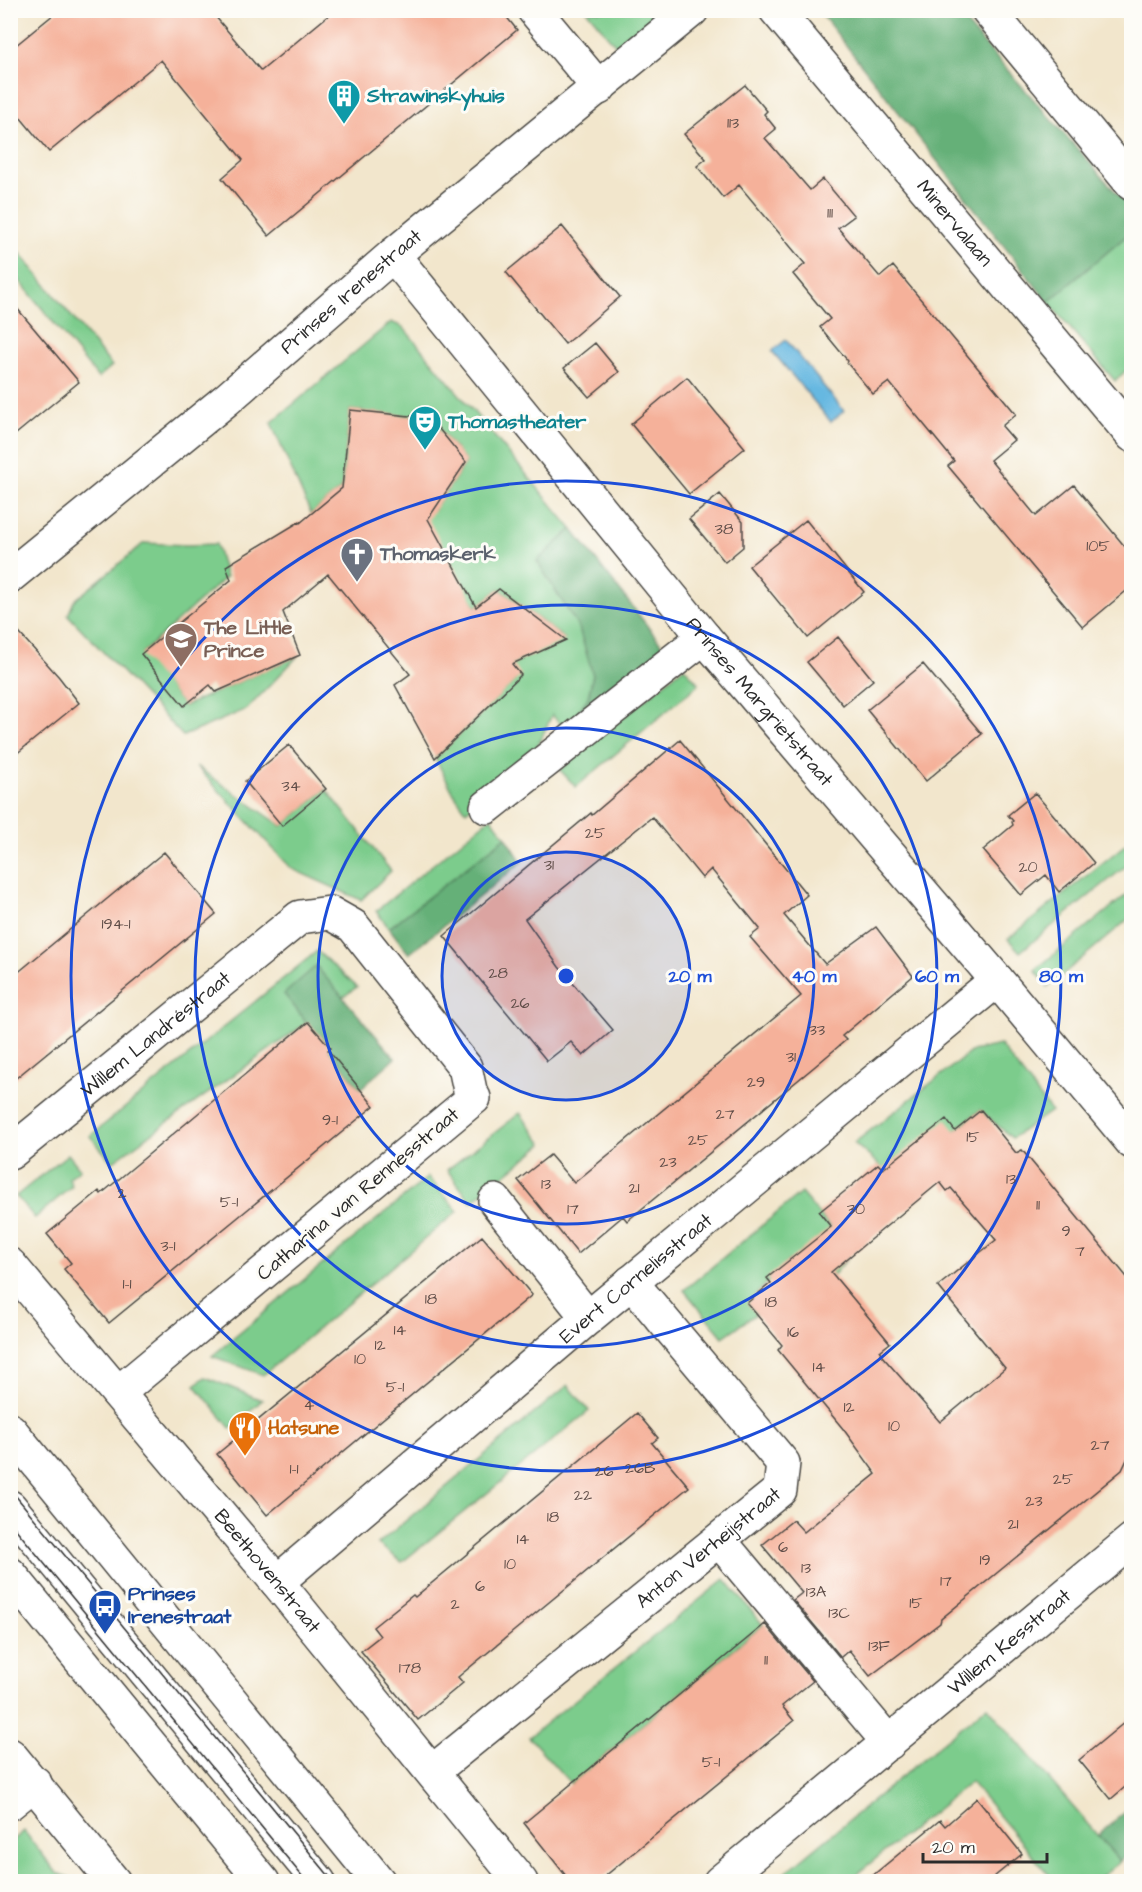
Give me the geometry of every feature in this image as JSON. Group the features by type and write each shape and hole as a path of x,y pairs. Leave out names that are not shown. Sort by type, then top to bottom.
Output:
{"street":[{"path":"534,10 598,88"},
{"name":"Prinses Irenestraat","path":"10,576 226,399 393,255 692,10"},
{"name":"Minervalaan","path":"776,10 1131,435"},
{"path":"988,10 1131,184"},
{"name":"Prinses Margrietstraat","path":"393,255 704,637 997,980 1131,1142"},
{"path":"488,807 704,637"},
{"name":"Catharina van Rennesstraat","path":"118,1393 474,1098 471,1095 465,1067 353,926 330,913 300,917"},
{"name":"Willem Landréstraat","path":"10,1153 300,917"},
{"name":"Evert Cornelisstraat","path":"277,1582 588,1317 997,980"},
{"path":"495,1201 588,1317"},
{"name":"Beethovenstraat","path":"10,1265 277,1582 521,1881"},
{"name":"Anton Verheijstraat","path":"432,1772 780,1490 783,1463 632,1282"},
{"path":"10,1430 379,1881"},
{"path":"10,1507 319,1881"},
{"path":"719,1540 889,1743"},
{"name":"Willem Kesstraat","path":"720,1881 1131,1540"},
{"path":"10,1574 263,1881"},
{"path":"10,1755 23,1793 114,1881"}],"green space":[{"path":"587,11 661,11 617,47"},
{"path":"819,11 955,11 1131,209 1131,232 1048,302"},
{"path":"1131,232 1131,366 1115,381 1048,302"},
{"path":"11,242 112,366 98,378 11,270"},
{"path":"391,322 403,327 572,529 537,561 579,628 593,675 588,698 579,711 579,722 561,725 552,715 533,756 466,811 435,758 516,679 510,665 565,639 499,589 476,607 417,512 433,511 466,462 430,418 350,410 342,488 311,514 271,423"},
{"path":"572,529 666,650 579,722 578,711 588,698 593,675 579,628 537,561"},
{"path":"144,543 216,544 226,577 142,653 184,706 298,656 247,709 183,736 68,615 74,601"},
{"path":"684,667 699,684 576,787 560,770"},
{"path":"196,766 282,826 326,789 391,871 361,900 292,869"},
{"path":"491,817 506,837 389,928 376,911"},
{"path":"506,837 522,862 409,954 389,928"},
{"path":"1131,840 1131,862 1020,952 1008,939"},
{"path":"1131,891 1131,917 1048,987 1035,970"},
{"path":"317,951 357,987 112,1162 90,1136"},
{"path":"316,966 395,1058 360,1089 284,994"},
{"path":"1000,1045 1051,1111 1012,1138 980,1110 955,1131 938,1157 898,1187 878,1164 854,1143 972,1051"},
{"path":"520,1113 543,1144 471,1202 447,1170"},
{"path":"68,1154 80,1169 69,1178 72,1186 35,1218 16,1196"},
{"path":"428,1177 458,1211 263,1375 212,1356"},
{"path":"801,1193 852,1253 819,1292 789,1260 748,1303 756,1314 723,1337 684,1290"},
{"path":"205,1377 262,1400 231,1429 195,1385"},
{"path":"568,1385 589,1411 402,1562 378,1544"},
{"path":"725,1579 763,1625 571,1784 529,1737"},
{"path":"987,1706 1120,1862 1096,1881 1054,1881 971,1782 848,1881 774,1882"},
{"path":"1131,1807 1131,1852 1120,1862 1098,1835"},
{"path":"24,1831 57,1873 79,1881 11,1881 11,1842"}],"water":[{"path":"786,340 844,411 831,422 772,351"}],"building":[{"name":"Strawinskyhuis","path":"59,10 210,10 261,71 335,10 501,10 517,30 269,236 222,178 243,160 161,60 49,152 10,105 10,50"},
{"path":"745,85 767,111 764,114 776,129 765,138 810,190 823,179 854,216 838,228 880,277 893,266 1016,414 1002,426 1014,440 990,460 1036,516 1074,485 1131,554 1131,587 1083,627 948,466 954,461 889,382 873,394 847,363 848,361 820,327 830,319 793,274 805,264 739,185 723,198 697,166 706,159 684,134"},
{"path":"562,226 620,297 565,344 506,272"},
{"path":"10,300 79,382 10,439"},
{"path":"595,343 619,372 589,397 564,368"},
{"path":"687,377 745,448 689,494 631,424"},
{"path":"350,410 430,418 466,462 428,519 476,607 499,589 566,640 512,664 521,675 435,758 395,685 410,674 328,574 283,612 300,655 216,692 210,685 184,706 141,654 231,580 226,566 300,523 342,488"},
{"path":"720,494 743,522 743,547 725,562 689,519"},
{"path":"806,520 864,592 808,638 749,566"},
{"path":"10,623 59,677 79,703 10,759"},
{"path":"838,637 873,680 843,705 807,662"},
{"path":"923,664 982,734 926,781 867,710"},
{"path":"680,740 807,895 784,915 825,964 876,927 913,976 842,1036 846,1040 814,1067 627,1221 623,1216 578,1254 518,1180 550,1155 574,1183 801,996 750,937 760,929 711,869 702,878 652,817 525,919 559,967 613,1030 583,1056 571,1042 547,1061 444,936"},
{"path":"289,745 326,789 282,826 245,781"},
{"path":"1035,793 1094,863 1059,892 1046,875 1021,895 983,850 1013,825 1008,815"},
{"path":"164,852 216,914 10,1083 10,979"},
{"path":"308,1022 331,1048 328,1050 374,1106 109,1323 64,1269 71,1263 47,1234 99,1191 101,1194"},
{"path":"981,1110 1016,1153 1022,1150 1131,1282 1131,1451 1122,1470 941,1619 940,1623 870,1676 849,1650 841,1657 793,1600 802,1593 762,1545 793,1520 804,1532 876,1474 844,1430 778,1350 782,1345 747,1303 771,1283 767,1278 831,1227 819,1212 878,1164 883,1169 946,1119 955,1131","holes":["940,1182 947,1191 951,1188 996,1240 938,1286 1005,1368 940,1422 882,1356 880,1351 890,1343 831,1272"]},
{"path":"482,1236 532,1295 267,1515 217,1454"},
{"path":"637,1413 658,1438 652,1443 689,1487 458,1677 463,1683 418,1720 361,1651 380,1636 373,1627 413,1595 415,1597"},
{"path":"765,1624 813,1681 782,1706 794,1721 599,1881 570,1881 524,1823"},
{"path":"1131,1717 1131,1782 1111,1799 1079,1760"},
{"path":"977,1798 1022,1854 989,1881 866,1881 940,1820 945,1826"}],"tram line":[{"path":"10,1489 334,1882"},
{"path":"10,1522 307,1882"}],"place":[{"name":"Strawinskyhuis","path":"344,125"},
{"name":"Thomastheater","path":"425,451"},
{"name":"Thomaskerk","path":"357,583"},
{"name":"The Little Prince","path":"181,668"},
{"name":"Hatsune","path":"245,1457"},
{"name":"Prinses Irenestraat","path":"105,1635"}]}
